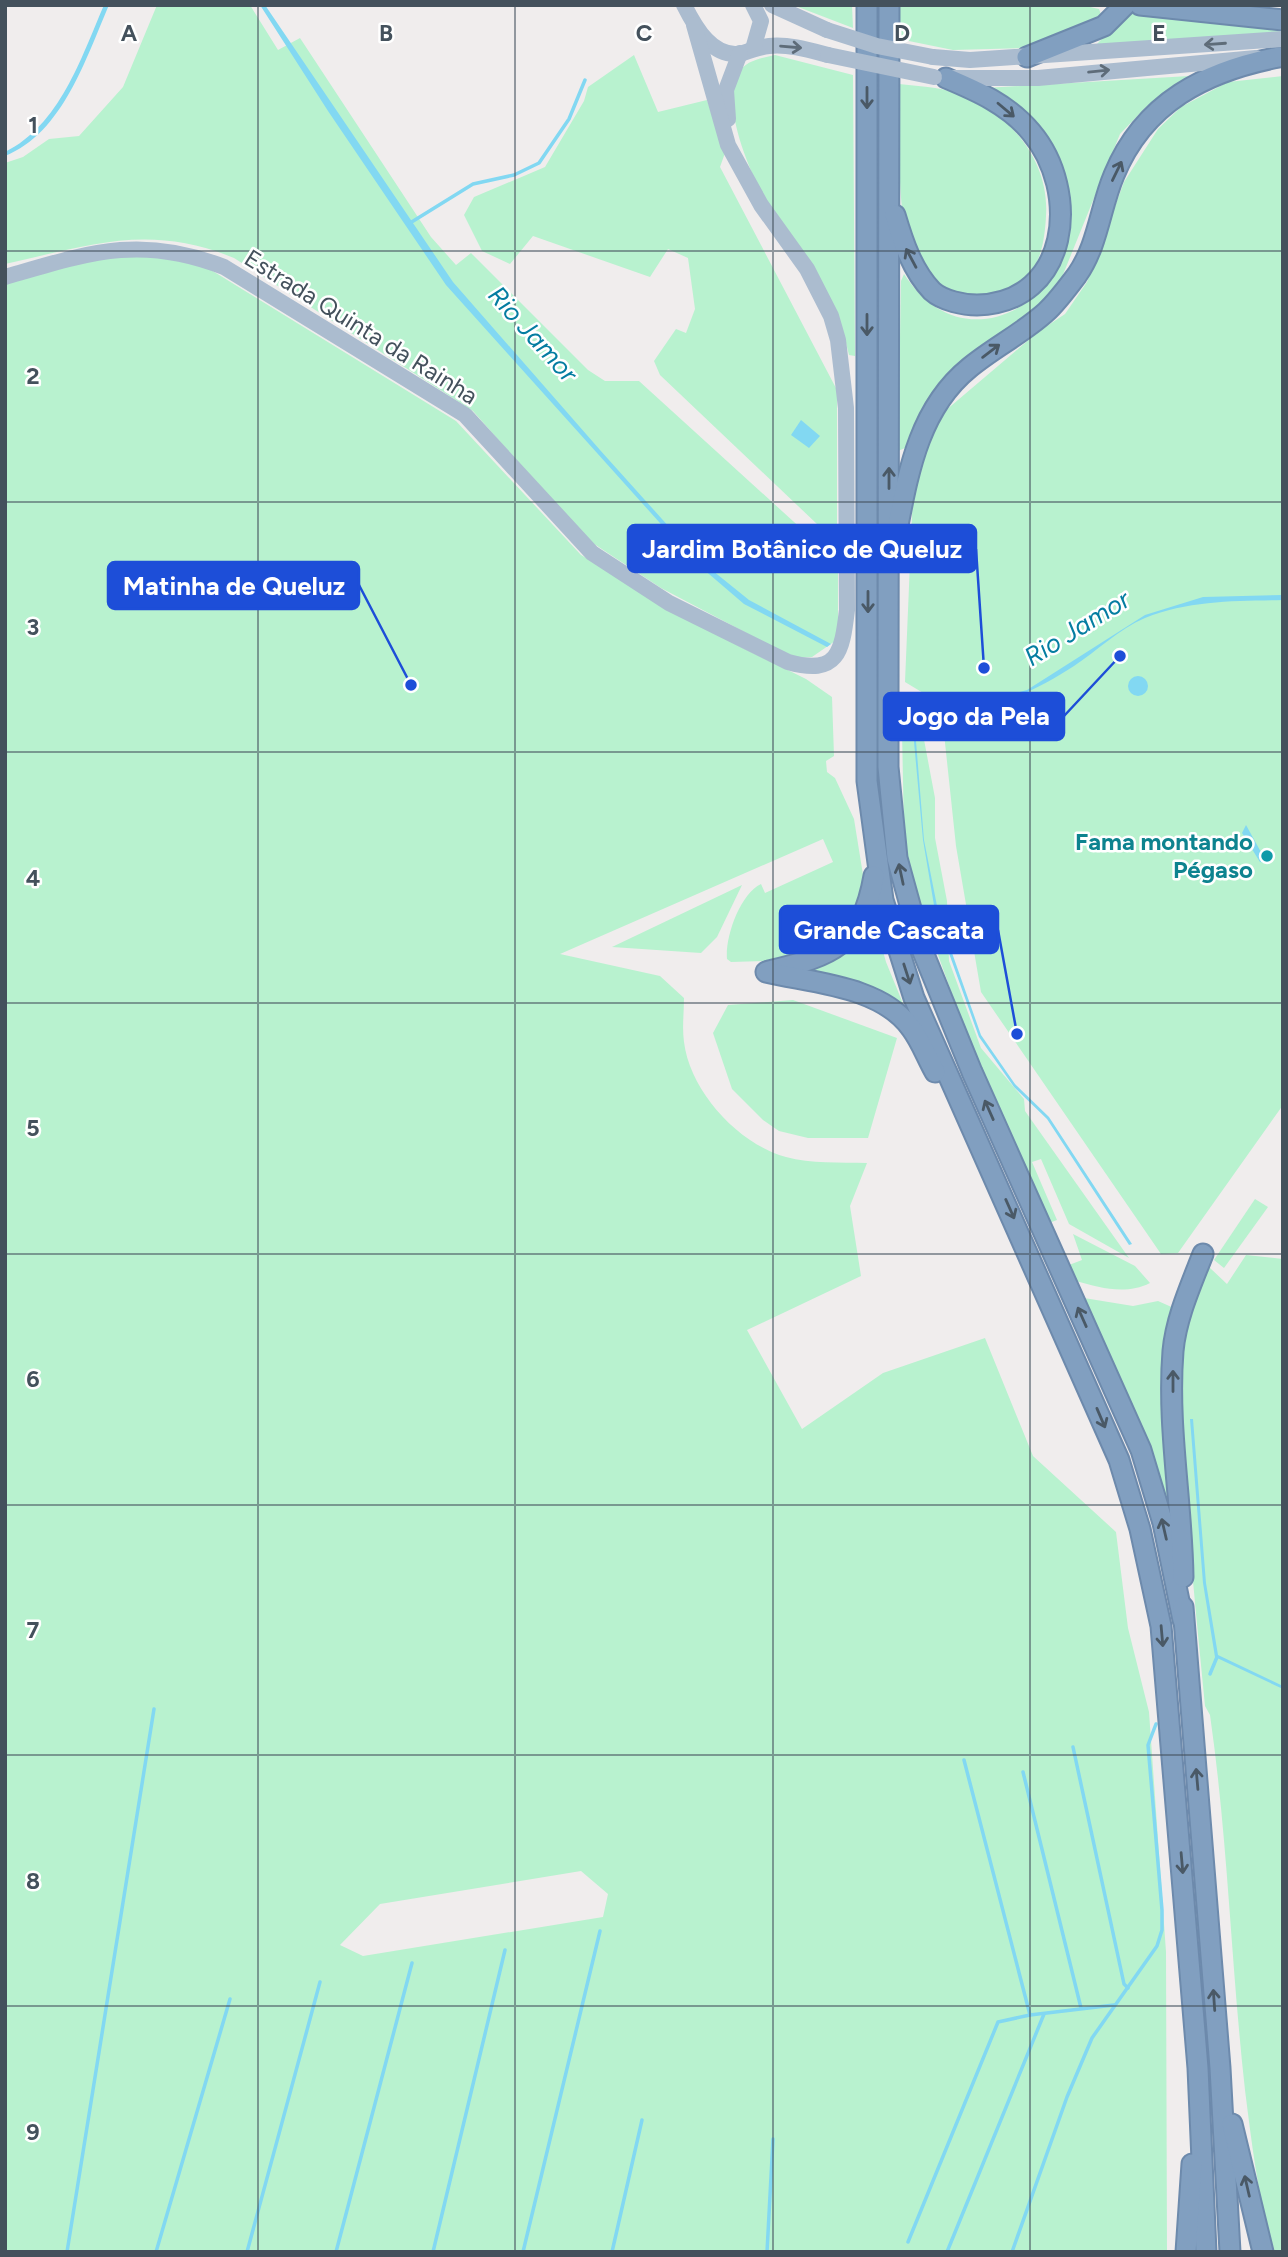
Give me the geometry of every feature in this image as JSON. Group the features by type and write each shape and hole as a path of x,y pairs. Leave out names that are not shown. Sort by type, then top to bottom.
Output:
{"highway":[{"path":"867,5 867,781 876,861 883,900 914,998 1119,1460 1140,1529 1161,1626 1198,2068 1206,2252"},
{"path":"889,5 888,767 897,858 907,904 923,952 967,1061 1141,1450 1163,1523 1183,1620"},
{"path":"1027,57 1104,26 1125,5"},
{"path":"1141,6 1283,20"},
{"path":"889,571 907,476 923,429 942,397 966,370 1046,312 1078,273 1094,240 1114,175 1132,143 1160,110 1200,80 1282,51"},
{"path":"889,197 908,257 934,292 964,305 999,304 1021,293 1040,280 1054,255 1061,225 1056,181 1048,155 1030,130 991,97 940,78"},
{"path":"876,861 868,906 837,948 818,960 766,972 862,996 895,1011 912,1028 982,1147"},
{"path":"1203,1254 1188,1293 1173,1350 1173,1407 1182,1523 1183,1620 1220,2068 1230,2252"},
{"path":"1186,2252 1198,2068"},
{"path":"1220,2068 1263,2252"}],"main road":[{"path":"684,5 694,25 709,44 725,52 771,46 801,47 940,78 1038,78 1282,51"},
{"name":"Estrada Quinta da Rainha","path":"736,155 726,112 726,90 761,20 753,5"},
{"path":"772,5 827,30 877,46 933,57 970,60 1282,51"},
{"name":"Estrada Quinta da Rainha","path":"5,277 113,249 155,248 191,254 225,267 465,415 592,553 681,609 788,662 820,666 832,661 842,647 847,610 846,408 843,363 831,316 821,295 807,269 761,205 736,155 728,145 694,25"}],"green space":[{"path":"157,5 250,5 278,50 300,38 431,237 456,265 471,253 588,370 605,381 639,381 838,562 838,639 812,657 794,658 661,588 585,538 473,411 234,258 203,247 147,240 93,245 5,264 5,163 23,157 49,139 79,136 123,87"},
{"path":"793,5 852,5 853,28"},
{"path":"899,5 1081,5 1099,9 1102,17 1029,48 953,50 899,39"},
{"path":"1129,11 1283,28 1283,34 1096,45"},
{"path":"634,55 658,112 707,100 725,153 720,167 837,390 837,543 660,375 654,361 676,329 686,333 695,309 688,258 668,249 650,277 533,236 510,264 482,251 464,215 474,197 545,167 584,101 588,87"},
{"path":"775,55 853,75 855,356 849,355 844,335 768,207 750,169 738,133 733,100 738,74 749,63"},
{"path":"1189,76 1146,107 1120,134 1062,277 1038,308 920,417 905,448 898,451 901,281 904,274 916,290 944,312 960,318 977,319 994,317 1029,301 1045,286 1055,267 1058,234 1057,169 985,88"},
{"path":"1283,76 1283,1105 1178,1253 1161,1254 981,992 956,846 943,705 905,682 913,491 921,456 945,411 1038,332 1065,314 1087,282 1124,182 1158,129 1181,107 1228,82"},
{"path":"899,84 942,89 975,101 1008,125 1033,157 1045,195 1044,239 1033,270 1012,289 995,296 978,298 960,295 930,276 918,260 909,242 902,208"},
{"path":"138,254 203,265 456,421 581,555 741,647 806,679 832,697 834,756 826,761 827,772 835,778 854,819 864,881 862,902 837,939 798,960 731,962 727,959 735,917 753,889 761,884 765,893 833,862 823,839 560,954 660,976 684,998 684,1042 696,1079 719,1113 751,1140 768,1150 796,1159 867,1163 850,1206 861,1276 747,1330 802,1429 883,1373 985,1338 1033,1456 1116,1532 1128,1628 1149,1712 1166,1952 1167,2252 5,2252 5,282 80,261","holes":["581,1871 608,1894 603,1917 363,1956 340,1945 380,1904"]},
{"path":"922,729 935,798 935,838 947,901 949,961 981,1048 1024,1099 1025,1111 1129,1258 1069,1224 1041,1159 1032,1162 1057,1220 1049,1223 962,1022 911,879 904,832 902,730"},
{"path":"742,885 717,937 701,953 612,947"},
{"path":"874,919 886,962 904,1006 902,1007 807,971 837,956"},
{"path":"793,1000 897,1038 868,1138 808,1138 779,1131 763,1120 732,1089 713,1033 728,1005"},
{"path":"1255,1199 1268,1207 1224,1268 1214,1260"},
{"path":"1073,1234 1135,1266 1150,1283 1122,1289 1076,1281 1069,1265 1082,1260"},
{"path":"1246,1255 1283,1259 1283,2252 1274,2252 1264,2212 1245,2090 1221,1809 1210,1715 1205,1706 1197,1624 1182,1429 1184,1348 1197,1294 1209,1267 1227,1284"},
{"path":"1084,1298 1133,1306 1158,1301 1176,1309 1172,1518 1160,1481"}],"water":[{"path":"104,5 109,5 91,48 57,112 25,145 5,156 5,152 24,140 54,108 77,68"},
{"path":"260,5 265,5 453,282 600,450 697,558 749,600 831,644 827,647 744,604 695,562 446,285"},
{"path":"801,420 820,436 809,448 791,435"},
{"path":"1283,595 1283,600 1196,605 1145,618 1037,688 996,703 954,710 933,709 913,704 924,840 939,916 981,1035 1015,1084 1049,1117 1132,1244 1129,1245 1047,1119 1014,1087 979,1037 936,917 923,840 911,709 905,703 904,693 937,708 984,702 1027,690 1145,615 1203,597"},
{"path":"1138,676 1145,679 1148,686 1145,693 1138,696 1131,693 1128,686 1131,679"},
{"path":"1246,825 1267,863 1260,862 1242,833"},
{"path":"1190,1419 1193,1419 1206,1583 1218,1655 1283,1686 1283,1689 1215,1657 1203,1583"}],"waterway":[{"path":"410,223 473,184 514,175 539,163 569,119 585,80"},
{"path":"1210,1674 1217,1657"},
{"path":"67,2252 154,1709"},
{"path":"1012,2252 1067,2097 1092,2038 1157,1946 1162,1930 1148,1745 1156,1724"},
{"path":"1073,1747 1124,1984 1128,1988"},
{"path":"964,1760 1030,2015 1114,2005"},
{"path":"1023,1772 1081,2008"},
{"path":"523,2252 600,1931"},
{"path":"433,2252 505,1950"},
{"path":"336,2252 412,1963"},
{"path":"247,2252 320,1982"},
{"path":"156,2252 230,1999"},
{"path":"947,2252 1044,2014"},
{"path":"908,2242 998,2022 1030,2015"},
{"path":"612,2252 642,2120"},
{"path":"767,2252 773,2139"}],"place":[{"name":"Jogo da Pela","path":"1120,656"},
{"name":"Jardim Botânico de Queluz","path":"984,668"},
{"name":"Matinha de Queluz","path":"411,685"},
{"name":"Fama montando Pégaso","path":"1267,856"},
{"name":"Grande Cascata","path":"1017,1034"}],"water label":[{"name":"Rio Jamor","path":"533,334"},
{"name":"Rio Jamor","path":"1077,628"}]}
